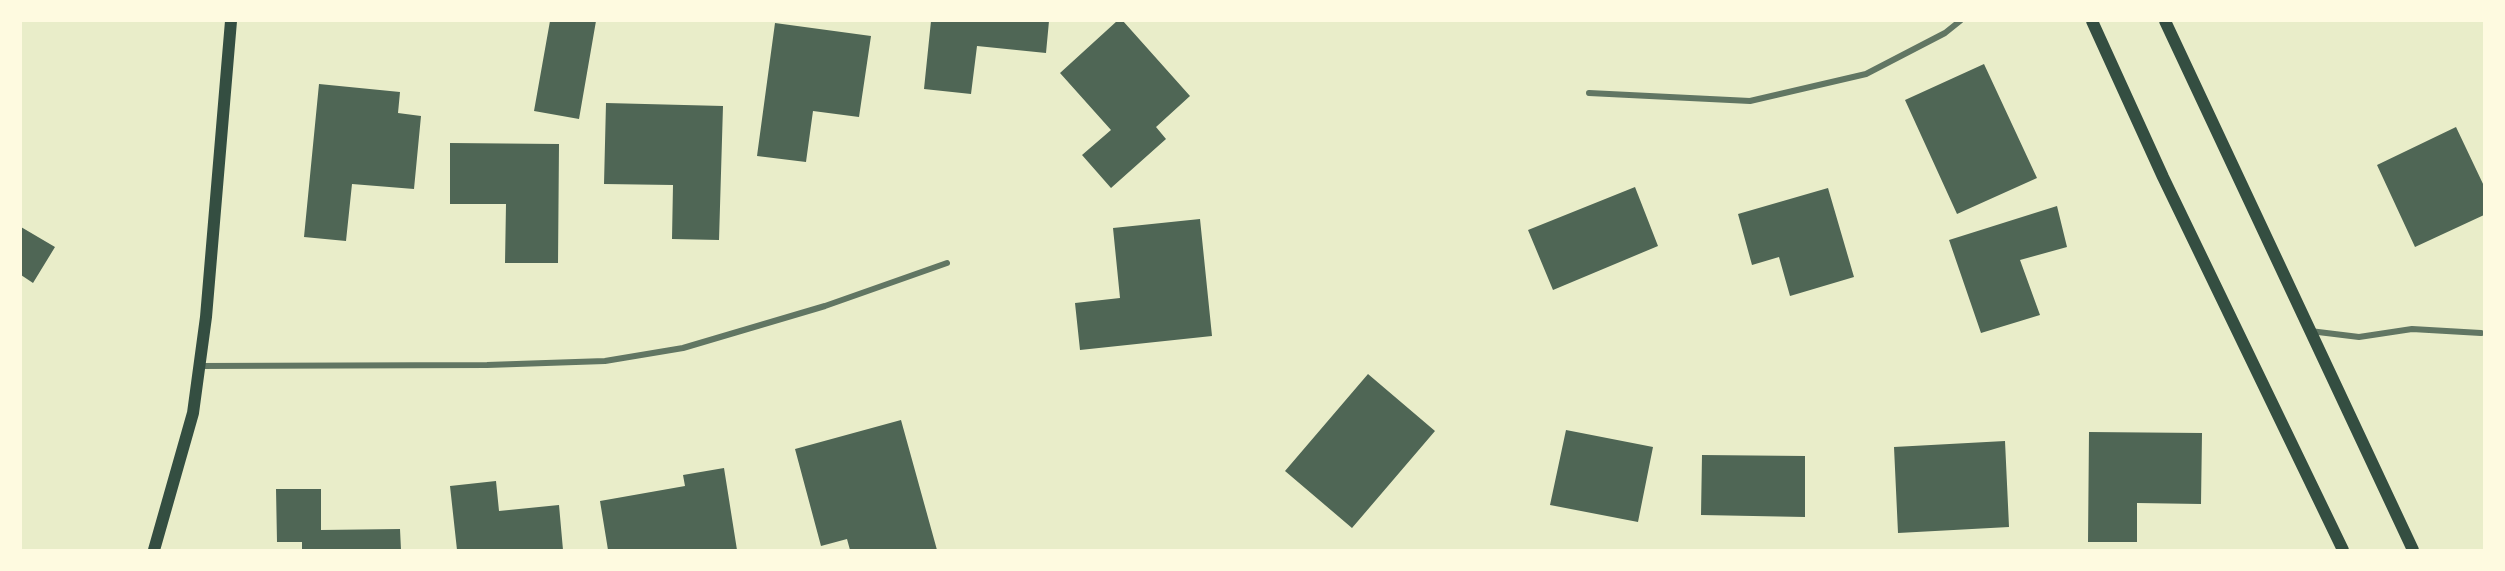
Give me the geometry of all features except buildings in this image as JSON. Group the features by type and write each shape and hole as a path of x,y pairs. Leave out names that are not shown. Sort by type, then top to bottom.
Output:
{"main road":[{"path":"154,550 193,413 206,317 231,21"},
{"path":"2092,21 2163,177 2343,550"},
{"path":"2165,21 2413,550"}],"street":[{"path":"1589,93 1750,100 1866,74 1945,33 1960,21"},
{"path":"198,366 487,365 605,361 683,348 825,306 947,263"},
{"path":"2310,331 2359,337 2412,329 2481,333"}]}
